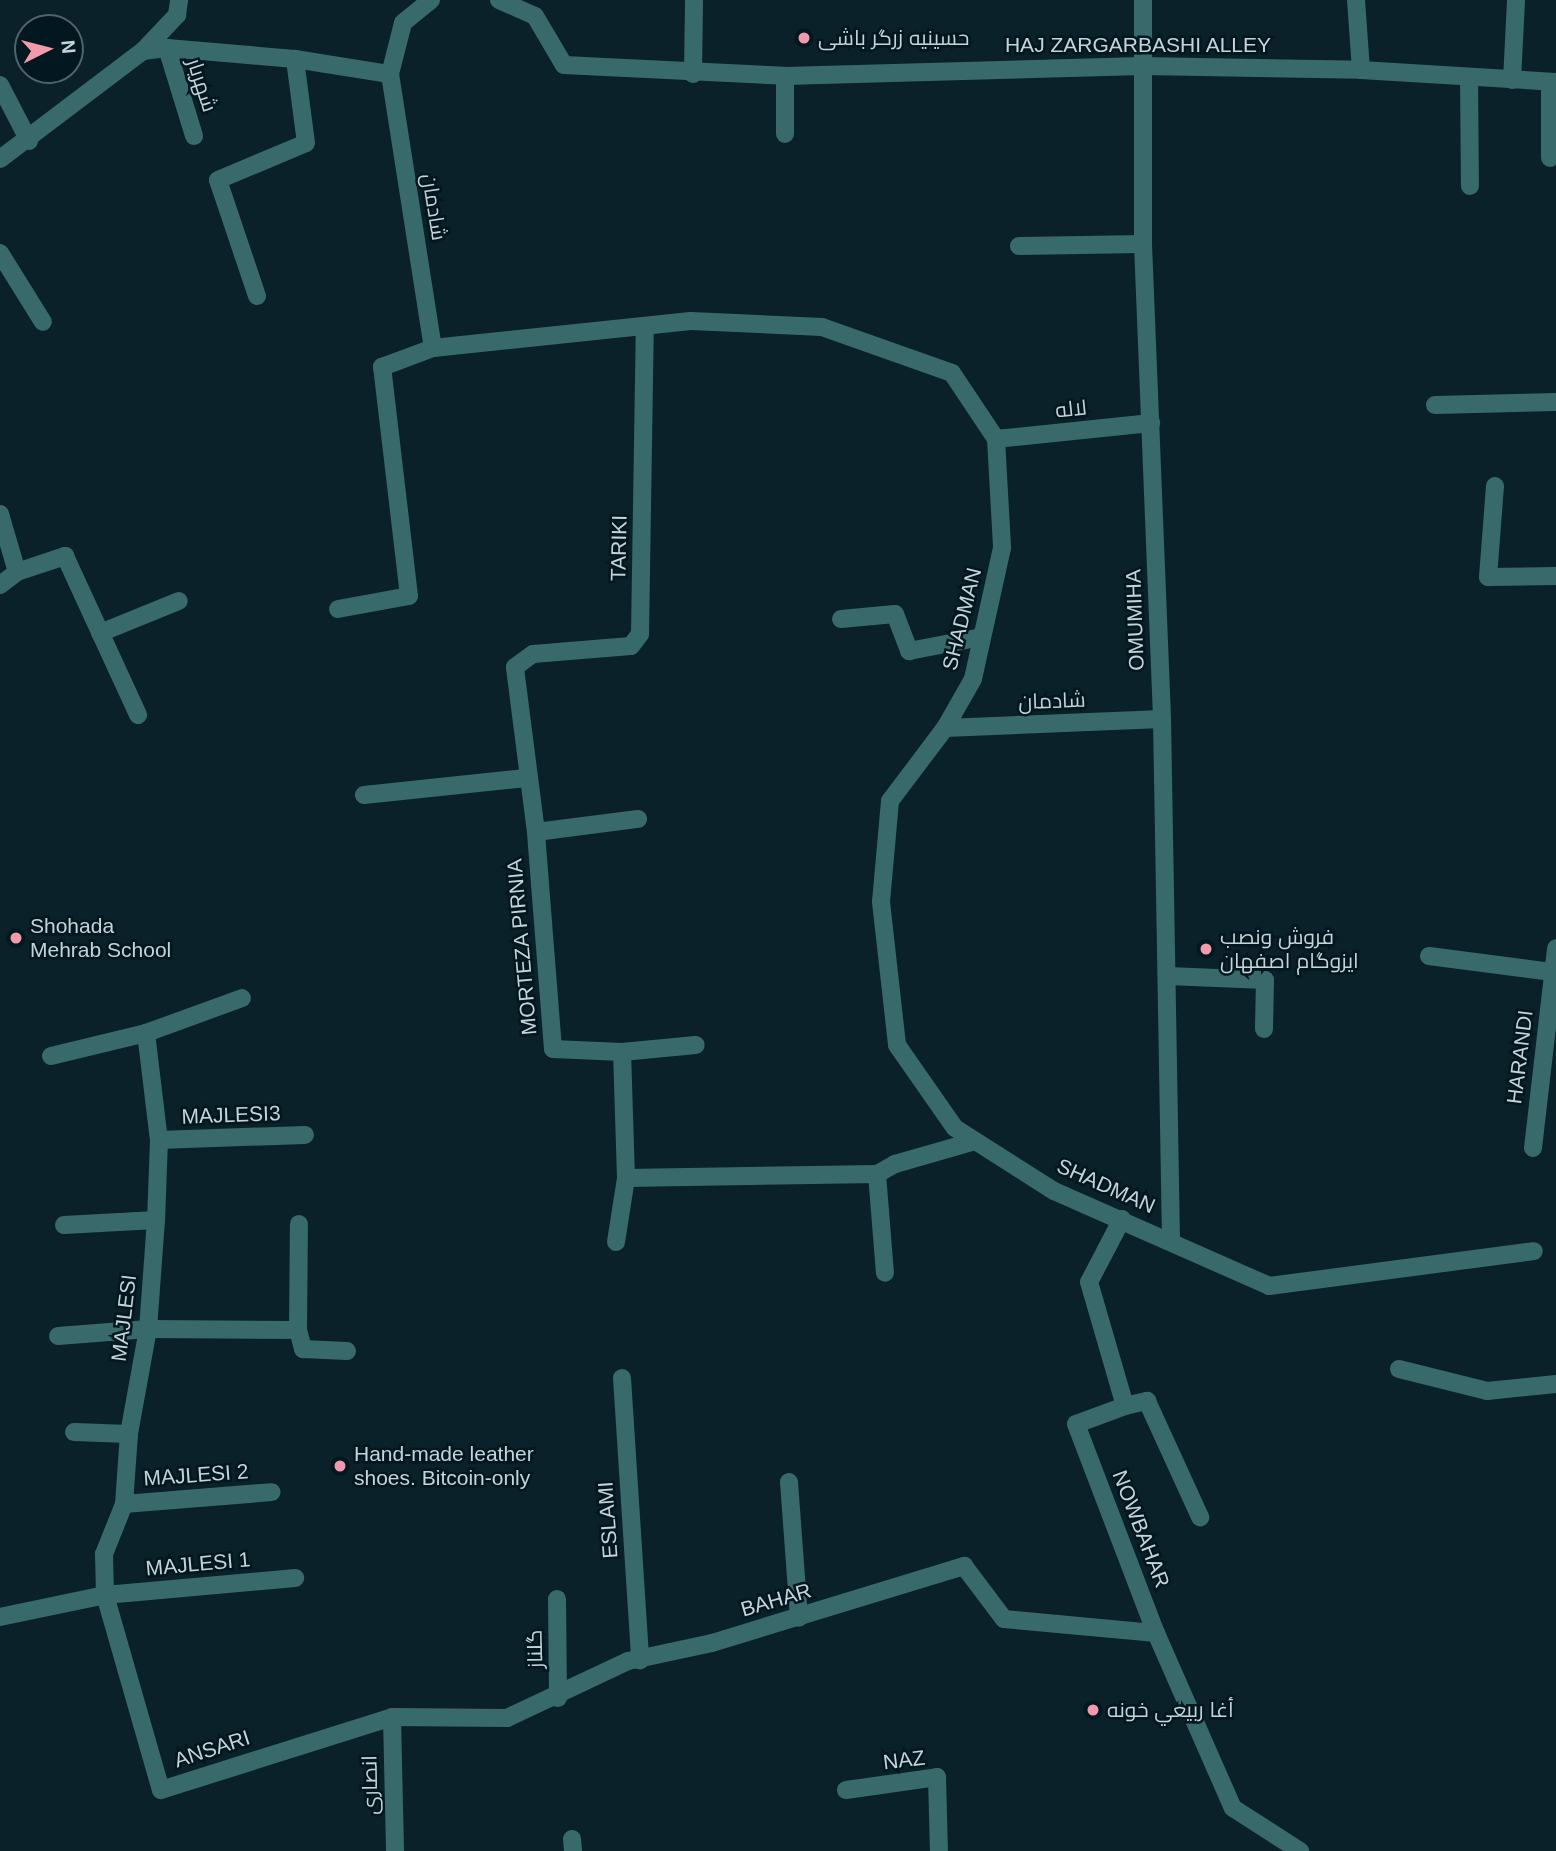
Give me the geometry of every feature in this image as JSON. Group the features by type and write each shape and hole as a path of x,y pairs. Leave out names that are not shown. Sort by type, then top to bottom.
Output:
{"street":[{"path":"0,159 29,141 143,51 177,15 178,0"},
{"path":"143,51 167,48 295,59 390,74 403,23 431,0"},
{"name":"HAJ ZARGARBASHI ALLEY","path":"499,0 535,16 564,65 693,74 785,76 1142,66 1361,70 1553,82"},
{"path":"693,74 694,0"},
{"name":"OMUMIHA","path":"1143,0 1143,244 1161,719 1171,1240"},
{"path":"1356,0 1361,70"},
{"path":"1512,80 1516,0"},
{"name":"شهریار","path":"167,48 194,136"},
{"path":"257,296 218,180 306,144 295,59"},
{"name":"شادمان","path":"390,74 433,348"},
{"path":"785,76 785,134"},
{"path":"1469,77 1470,186"},
{"path":"1550,158 1553,82"},
{"path":"0,85 29,141"},
{"path":"1019,246 1143,244"},
{"path":"0,253 43,321"},
{"path":"338,608 409,596 382,367 433,348 691,321 822,327 952,373 996,439"},
{"name":"TARIKI","path":"514,667 533,654 631,646 640,634 645,326"},
{"path":"1436,405 1556,402"},
{"name":"لاله","path":"996,439 1151,423"},
{"name":"SHADMAN","path":"996,439 1002,548 973,679 945,728 890,801 881,902 897,1045 955,1128 975,1141 1054,1191 1171,1240 1269,1286 1534,1251"},
{"path":"1495,486 1488,577 1556,576"},
{"path":"0,514 18,572"},
{"path":"0,585 18,572 65,556 138,715"},
{"path":"100,633 179,601"},
{"path":"841,619 895,614 909,651 982,637"},
{"name":"MORTEZA PIRNIA","path":"514,667 526,778 536,832 553,1049 622,1052"},
{"name":"شادمان","path":"945,728 1161,719"},
{"path":"364,795 526,778"},
{"path":"536,832 638,819"},
{"name":"HARANDI","path":"1533,1148 1556,948"},
{"path":"1429,956 1553,972"},
{"path":"1168,976 1265,980 1264,1028"},
{"path":"51,1056 146,1033 242,998"},
{"name":"MAJLESI","path":"105,1595 104,1554 124,1504 129,1434 148,1329 156,1220 159,1140 146,1033"},
{"path":"616,1242 626,1178 622,1052 696,1045"},
{"name":"MAJLESI3","path":"159,1140 305,1135"},
{"path":"626,1178 877,1174 895,1164 975,1141"},
{"path":"877,1174 885,1273"},
{"path":"1122,1219 1088,1282 1125,1406 1147,1401 1200,1517"},
{"path":"64,1225 156,1220"},
{"path":"299,1224 298,1330 303,1349 347,1352"},
{"path":"58,1336 148,1329 298,1330"},
{"path":"1399,1368 1488,1391 1556,1384"},
{"name":"ESLAMI","path":"622,1378 640,1660"},
{"name":"NOWBAHAR","path":"1125,1406 1076,1424 1156,1633 1233,1808 1300,1851"},
{"path":"74,1432 129,1434"},
{"path":"789,1482 799,1618"},
{"name":"MAJLESI 2","path":"124,1504 272,1492"},
{"name":"BAHAR","path":"392,1717 507,1718 558,1698 628,1661 799,1618 964,1566 1004,1619 1156,1633"},
{"name":"MAJLESI 1","path":"105,1595 295,1578"},
{"path":"0,1617 105,1595"},
{"name":"ANSARI","path":"105,1595 161,1790 392,1717"},
{"name":"گلناز","path":"557,1599 558,1698"},
{"name":"انصاری","path":"392,1717 395,1851"},
{"name":"NAZ","path":"846,1790 937,1777 939,1851"}],"place":[{"name":"حسینیه زرگر باشی","path":"804,38"},
{"name":"Shohada Mehrab School","path":"16,938"},
{"name":"فروش ونصب ایزوگام اصفهان","path":"1206,949"},
{"name":"Hand-made leather shoes. Bitcoin-only","path":"340,1466"},
{"name":"أغا ربيعي خونه","path":"1093,1710"}]}
